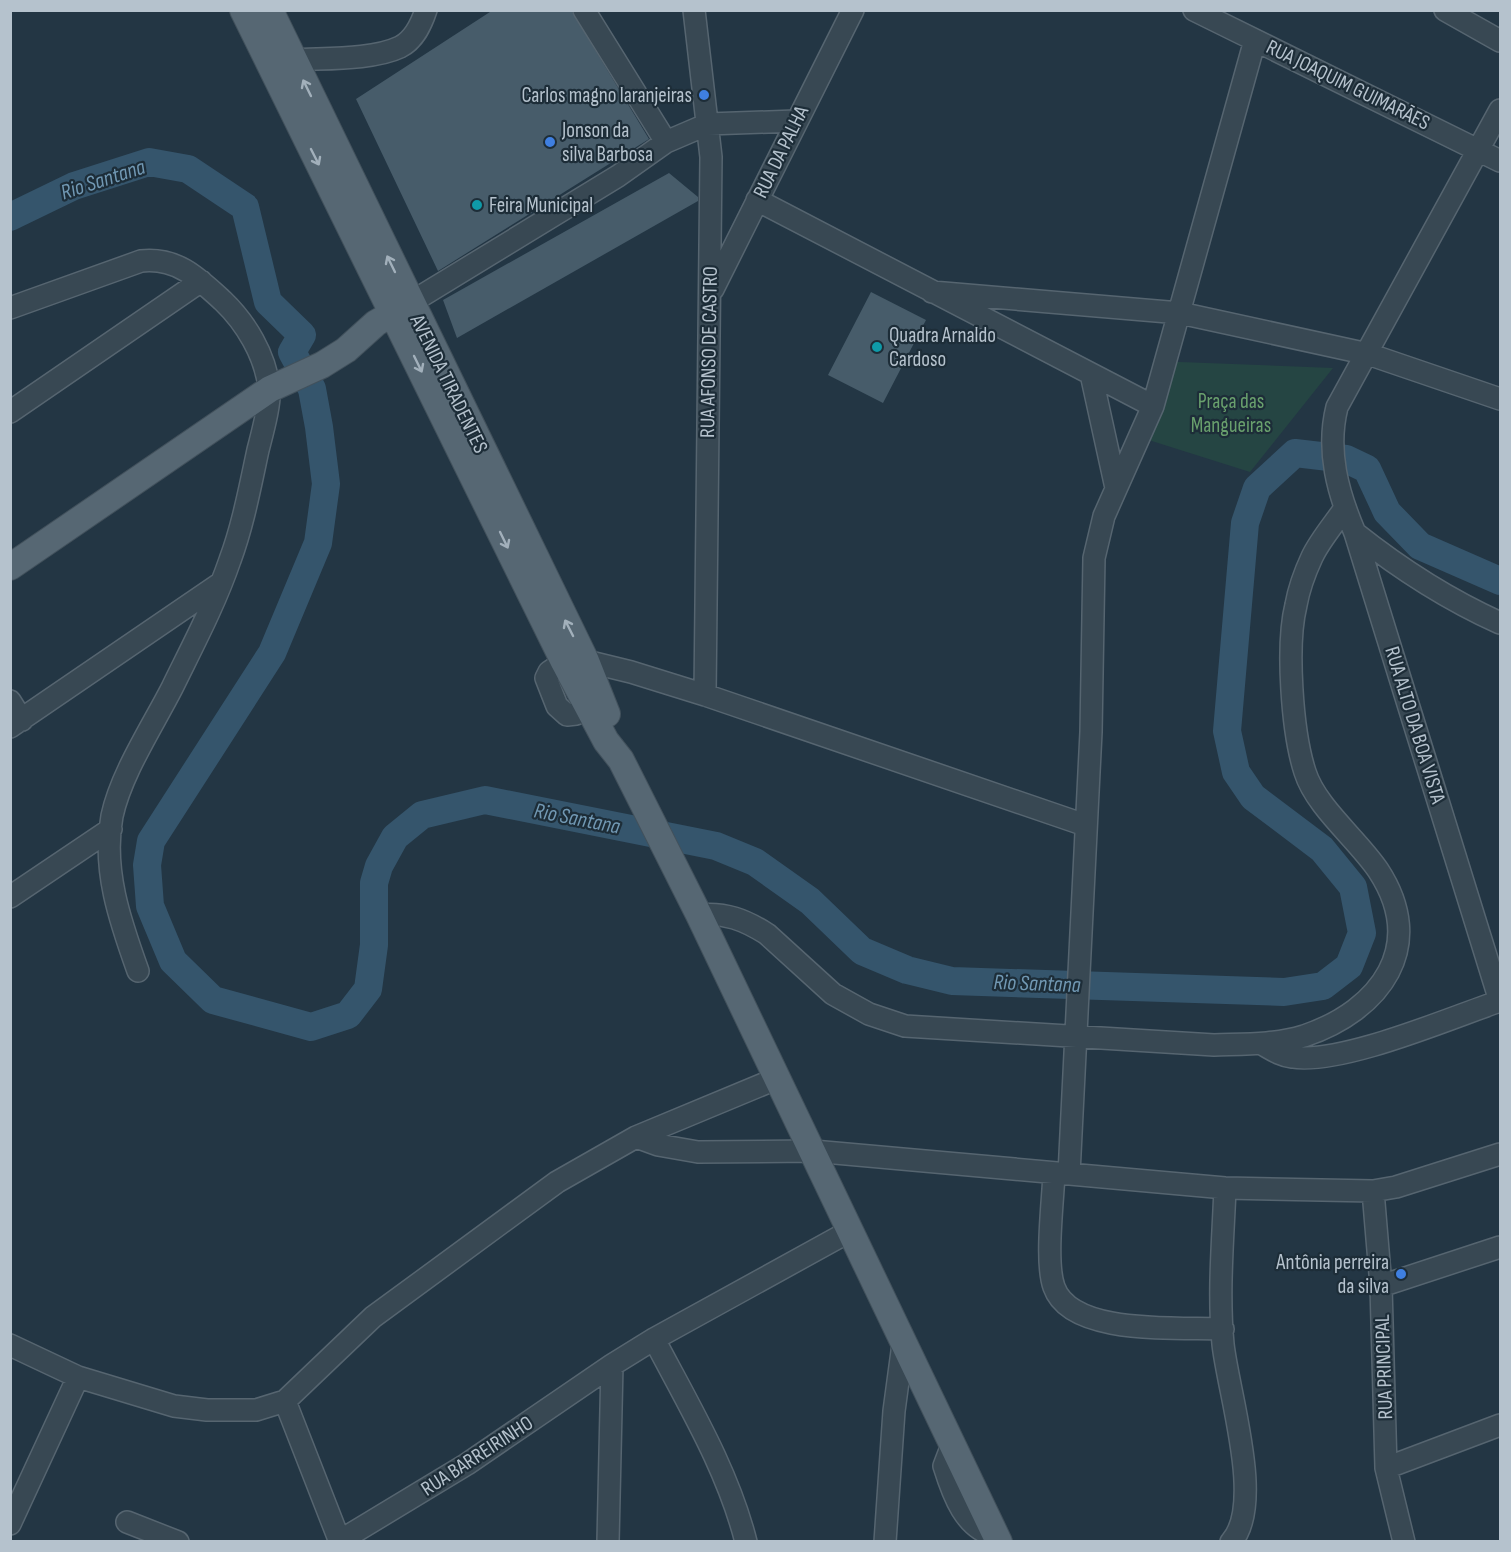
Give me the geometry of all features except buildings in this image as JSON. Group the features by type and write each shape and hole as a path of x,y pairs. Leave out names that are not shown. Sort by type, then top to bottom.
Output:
{"main road":[{"name":"AVENIDA TIRADENTES","path":"271,11 402,308"},
{"path":"248,21 402,308 778,1078 998,1539"},
{"path":"10,567 270,389 322,365 346,350 376,323 402,308"}],"street":[{"path":"294,60 362,55 398,48 418,30 426,10"},
{"path":"584,10 666,142"},
{"name":"RUA AFONSO DE CASTRO","path":"694,10 712,168 705,695"},
{"name":"RUA DA PALHA","path":"710,295 853,10"},
{"name":"RUA JOAQUIM GUIMARÃES","path":"1194,10 1500,161"},
{"path":"1445,10 1500,41"},
{"path":"248,21 271,11"},
{"path":"1222,1329 1106,1324 1071,1309 1059,1298 1053,1285 1051,1263 1077,1037 1091,732 1094,558 1098,534 1153,406 1255,40"},
{"path":"1368,354 1500,110"},
{"path":"402,308 618,176 666,142 708,124 796,121"},
{"path":"757,200 1153,406"},
{"path":"10,308 141,261 158,260 174,263 201,281 233,310 261,357 270,389 239,534 222,583 123,786 111,829 112,883 123,929 138,971"},
{"path":"10,412 201,281"},
{"path":"932,292 1180,313 1368,354 1500,399"},
{"name":"RUA ALTO DA BOA VISTA","path":"1368,354 1337,407 1331,448 1345,508 1355,533 1500,1001"},
{"path":"1091,374 1116,488"},
{"path":"699,915 718,913 767,934 833,994 869,1014 905,1026 1214,1045 1262,1044 1303,1036 1337,1022 1363,1005 1384,983 1398,953 1400,922 1392,896 1378,871 1305,774 1298,747 1292,657 1295,606 1313,555 1345,508"},
{"path":"1355,533 1381,554 1426,582 1500,623"},
{"path":"10,701 16,723 222,583"},
{"path":"596,707 567,715 556,706 546,678 549,672 575,662 705,695 1085,825"},
{"path":"10,897 111,829"},
{"path":"1262,1044 1290,1057 1307,1059 1337,1054 1500,1001"},
{"path":"10,1345 78,1377 166,1403 207,1410 256,1410 285,1401 373,1317 482,1234 557,1182 636,1137 778,1078"},
{"path":"636,1137 658,1145 698,1152 813,1151 1225,1188 1373,1191 1406,1184 1500,1154"},
{"path":"1225,1188 1222,1329 1244,1468 1245,1493 1241,1528 1231,1542"},
{"name":"RUA PRINCIPAL","path":"1373,1191 1381,1286 1386,1468 1404,1542"},
{"name":"RUA BARREIRINHO","path":"339,1541 467,1464 654,1338 850,1231"},
{"path":"1381,1286 1500,1247"},
{"path":"654,1338 722,1473 740,1516 746,1542"},
{"path":"885,1542 894,1411 903,1344"},
{"path":"608,1542 612,1365"},
{"path":"10,1524 78,1377"},
{"path":"285,1401 339,1541"},
{"path":"1386,1468 1500,1425"},
{"path":"127,1522 178,1542"}],"green space":[{"name":"Praça das Mangueiras","path":"1154,361 1333,368 1250,472 1136,436"}],"waterway":[{"name":"Rio Santana","path":"10,217 74,186 149,162 188,169 245,207 268,302 302,335 292,352 312,389 326,484 318,543 272,653 151,841 147,865 150,906 173,961 213,1000 311,1027 348,1015 368,989 374,945 374,883 379,866 395,837 422,815 485,800 716,846 755,862 810,901 862,951 907,970 952,981 1284,992 1323,986 1349,966 1362,933 1353,887 1322,849 1253,797 1236,772 1227,731 1245,523 1257,488 1295,453 1346,459 1367,469 1387,512 1420,546 1500,581"}],"place":[{"name":"Carlos magno laranjeiras","path":"704,95"},
{"name":"Jonson da silva Barbosa","path":"550,142"},
{"name":"Feira Municipal","path":"477,205"},
{"name":"Quadra Arnaldo Cardoso","path":"877,347"},
{"name":"Antônia perreira da silva","path":"1401,1274"}]}
